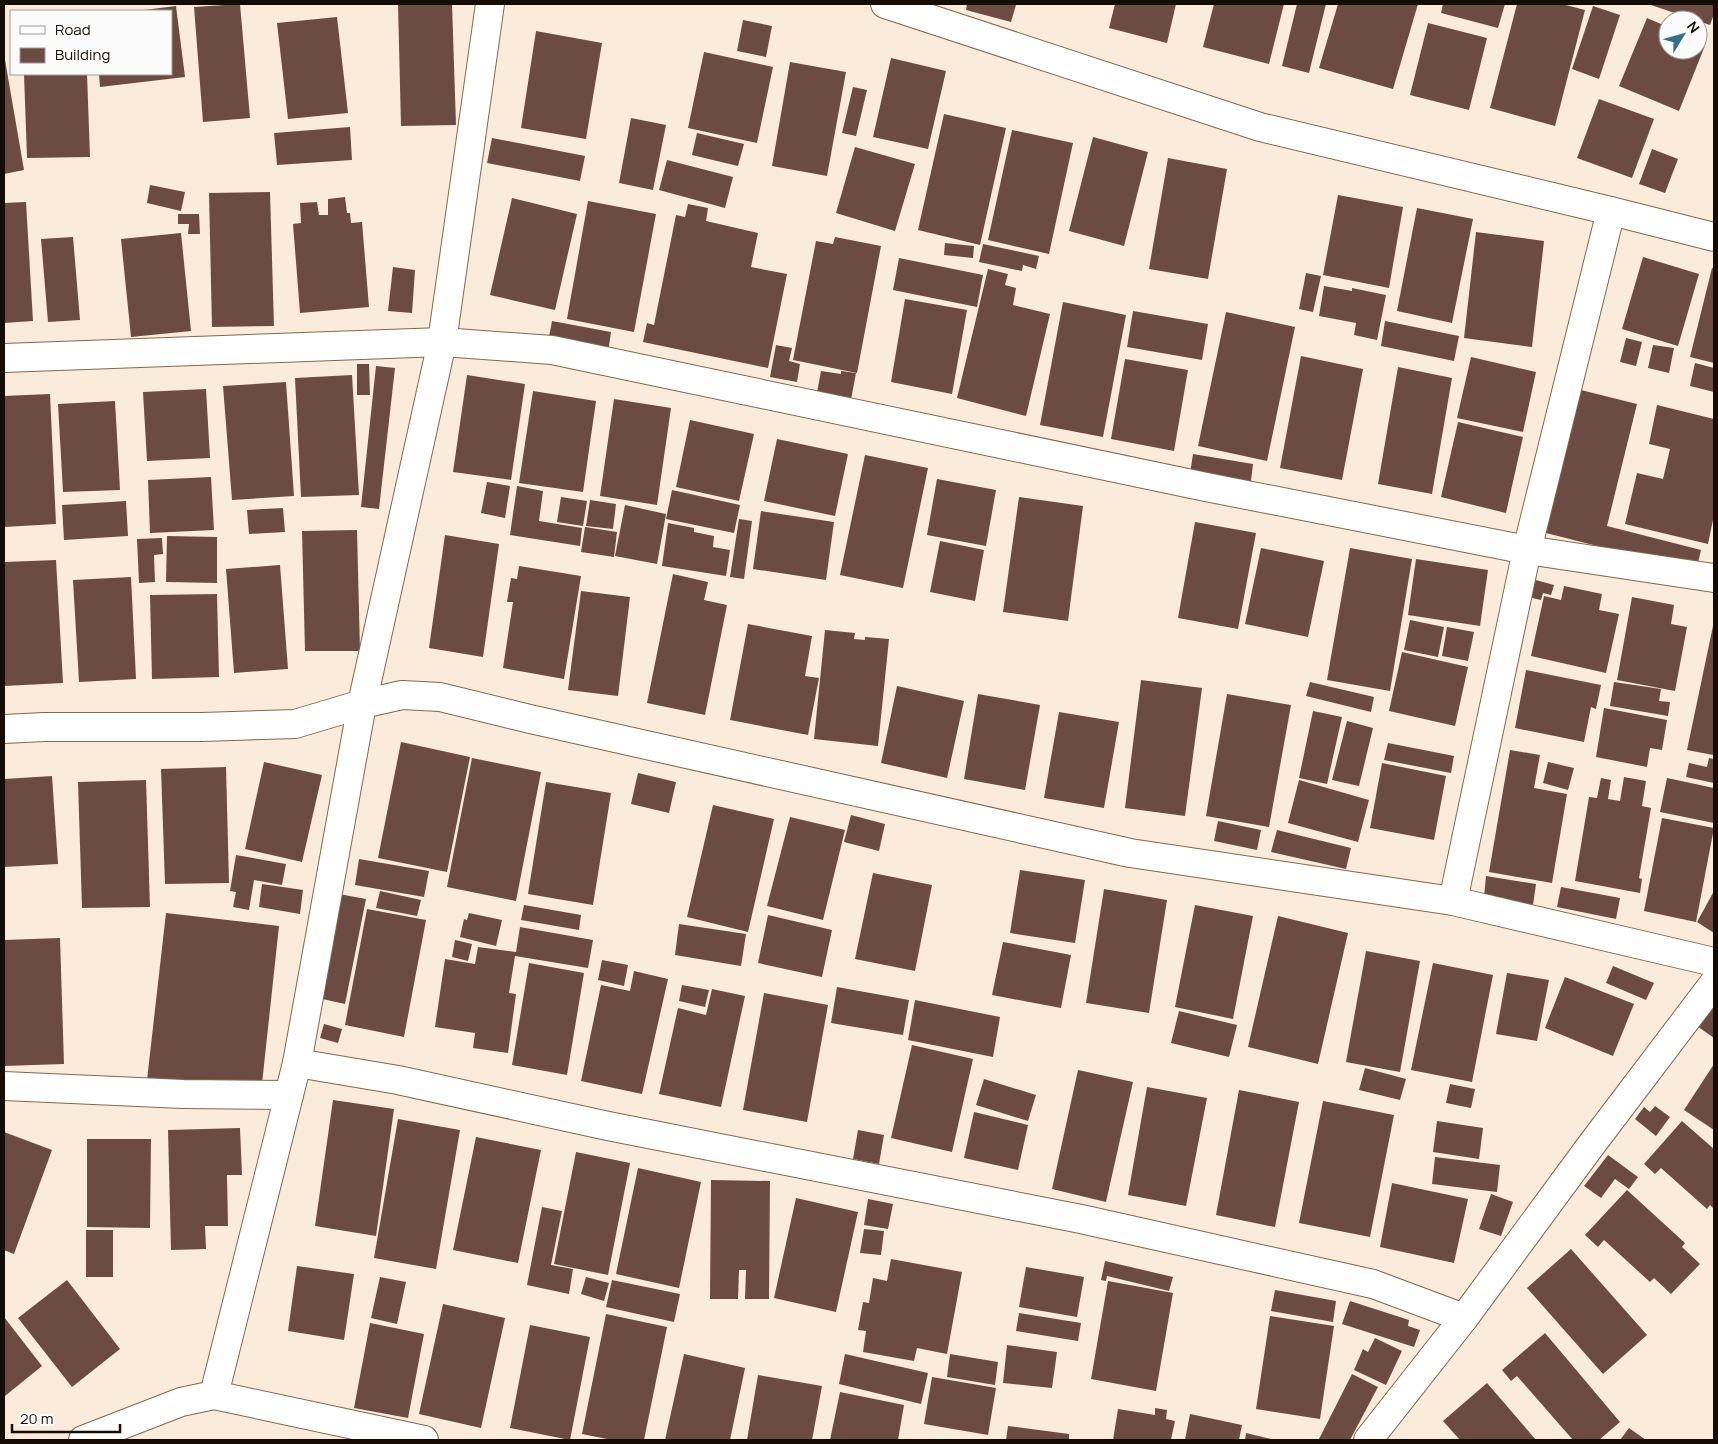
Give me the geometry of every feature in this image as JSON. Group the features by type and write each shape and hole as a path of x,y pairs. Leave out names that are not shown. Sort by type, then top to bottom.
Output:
{"street":[{"path":"214,1395 297,1063 362,704 442,342 490,4"},
{"path":"886,4 1260,126 1714,237"},
{"path":"1453,900 1526,550 1611,211"},
{"path":"4,358 442,342 552,350 1206,487 1526,550 1714,578"},
{"path":"4,729 44,727 202,728 295,724 362,704 402,695 440,696 530,719 1130,852 1453,900 1714,962"},
{"path":"1368,1440 1464,1318 1714,983"},
{"path":"297,1063 398,1080 618,1128 1081,1219 1373,1284 1464,1318"},
{"path":"4,1086 183,1094 289,1095"},
{"path":"84,1440 180,1402 214,1395 424,1440"}],"building":[{"path":"240,4 250,118 203,122 194,7"},
{"path":"398,4 452,4 456,125 401,126"},
{"path":"967,4 1016,5 1011,22 966,10"},
{"path":"1115,4 1176,4 1167,43 1109,28"},
{"path":"1214,4 1284,4 1269,64 1203,47"},
{"path":"1297,4 1326,4 1309,73 1282,66"},
{"path":"1338,4 1418,4 1393,89 1319,68"},
{"path":"1443,4 1505,4 1498,28 1441,13"},
{"path":"1517,4 1562,4 1585,10 1555,126 1490,108"},
{"path":"1648,4 1714,4 1714,14 1710,25 1708,24 1708,10 1666,10"},
{"path":"176,6 185,77 100,87 99,75 172,75 172,10 144,10"},
{"path":"1593,6 1620,15 1599,79 1572,69"},
{"path":"337,17 348,113 288,119 277,23"},
{"path":"1647,18 1658,23 1658,60 1699,60 1679,111 1619,86"},
{"path":"743,20 772,26 766,57 737,51"},
{"path":"1428,23 1487,38 1469,110 1410,95"},
{"path":"536,31 602,43 586,139 521,128"},
{"path":"704,52 773,67 757,143 688,128"},
{"path":"4,54 24,170 4,174"},
{"path":"891,58 946,71 928,149 873,137"},
{"path":"790,62 846,72 827,176 772,166"},
{"path":"24,75 87,75 90,157 27,158"},
{"path":"853,87 867,90 856,136 842,133"},
{"path":"1599,99 1654,119 1632,178 1577,158"},
{"path":"944,114 1006,128 980,245 918,230"},
{"path":"631,118 666,125 653,190 619,183"},
{"path":"350,127 352,160 277,165 274,133"},
{"path":"1012,130 1073,143 1049,254 988,240"},
{"path":"697,133 744,144 738,166 692,155"},
{"path":"1093,137 1148,152 1124,246 1069,231"},
{"path":"492,138 585,156 580,181 487,163"},
{"path":"855,147 915,164 895,231 836,213"},
{"path":"1652,149 1678,159 1665,193 1639,184"},
{"path":"1168,158 1227,169 1208,279 1149,269"},
{"path":"667,160 733,177 725,208 659,190"},
{"path":"150,185 185,192 181,211 147,203"},
{"path":"270,192 274,326 212,327 209,193"},
{"path":"1338,195 1403,207 1389,288 1323,275"},
{"path":"345,197 347,213 350,213 351,223 362,222 369,307 300,313 293,224 301,223 300,203 317,202 319,215 328,215 328,199"},
{"path":"512,198 577,214 555,310 490,295"},
{"path":"588,201 656,214 634,332 567,319"},
{"path":"26,202 33,321 4,323 4,203"},
{"path":"688,204 708,208 706,221 758,233 751,267 787,274 768,368 643,342 647,323 654,325 676,215 685,217"},
{"path":"1417,208 1473,219 1452,323 1397,311"},
{"path":"178,214 199,214 200,234 188,234 189,224 178,224"},
{"path":"1476,232 1544,241 1532,347 1464,338"},
{"path":"181,233 191,331 131,337 121,239"},
{"path":"73,237 80,320 48,322 41,239"},
{"path":"835,237 881,246 857,373 793,360 816,241 833,244"},
{"path":"945,243 974,246 973,258 944,255"},
{"path":"983,244 1039,256 1036,269 1023,265 1022,271 979,262"},
{"path":"1643,257 1699,274 1678,346 1622,329"},
{"path":"899,258 983,275 977,307 893,290"},
{"path":"393,267 415,270 412,313 388,311"},
{"path":"1712,268 1714,268 1714,363 1690,357"},
{"path":"988,269 1008,274 1005,285 1016,288 1013,305 1050,314 1026,416 957,398"},
{"path":"1306,273 1321,276 1313,312 1299,309"},
{"path":"1324,286 1352,291 1352,288 1386,295 1377,340 1354,335 1356,323 1319,316"},
{"path":"905,299 967,310 952,394 891,382"},
{"path":"1063,302 1126,315 1103,437 1040,425"},
{"path":"1133,311 1208,324 1202,360 1127,347"},
{"path":"1226,312 1295,327 1267,461 1198,446"},
{"path":"552,321 611,332 608,353 548,342"},
{"path":"1385,321 1459,336 1454,361 1381,346"},
{"path":"1626,338 1642,342 1636,366 1620,362"},
{"path":"776,345 792,348 789,361 800,364 797,382 770,377"},
{"path":"1653,345 1674,348 1669,373 1648,368"},
{"path":"1301,356 1363,369 1342,480 1280,468"},
{"path":"1471,357 1536,372 1523,432 1457,418"},
{"path":"1125,359 1188,370 1174,451 1111,439"},
{"path":"1695,363 1714,368 1714,392 1690,386"},
{"path":"357,364 369,364 370,395 357,395"},
{"path":"376,366 395,368 379,509 361,507"},
{"path":"1398,367 1452,378 1432,494 1378,484"},
{"path":"821,371 841,374 841,371 856,373 850,405 816,398"},
{"path":"352,375 359,495 301,497 295,378"},
{"path":"467,375 525,384 511,480 453,472"},
{"path":"286,382 294,496 232,500 223,386"},
{"path":"206,389 210,458 147,461 143,392"},
{"path":"1581,390 1637,404 1607,526 1701,550 1696,571 1546,533"},
{"path":"533,391 596,401 583,492 519,483"},
{"path":"50,394 56,524 4,527 4,396"},
{"path":"614,399 671,408 657,505 600,496"},
{"path":"115,401 120,490 63,492 58,404"},
{"path":"1657,405 1714,419 1714,515 1708,544 1625,524 1637,473 1663,479 1670,449 1649,444"},
{"path":"690,420 754,434 739,501 676,487"},
{"path":"1458,422 1523,437 1506,513 1441,497"},
{"path":"777,439 848,454 835,516 764,501"},
{"path":"1193,454 1253,464 1250,489 1189,480"},
{"path":"865,455 928,468 903,588 840,575"},
{"path":"211,477 214,530 150,533 148,480"},
{"path":"937,479 996,490 986,546 927,535"},
{"path":"487,482 510,486 505,518 481,513"},
{"path":"517,486 543,491 539,521 582,528 580,546 510,535"},
{"path":"672,490 740,505 734,533 666,519"},
{"path":"561,497 587,501 583,526 557,522"},
{"path":"1019,497 1083,506 1068,621 1003,612"},
{"path":"590,500 616,504 613,529 586,526"},
{"path":"126,501 128,536 64,540 62,505"},
{"path":"625,505 666,514 657,564 615,556"},
{"path":"283,508 285,532 249,534 247,510"},
{"path":"761,511 834,522 826,580 753,569"},
{"path":"739,519 752,521 744,579 730,577"},
{"path":"1195,522 1256,533 1238,629 1178,618"},
{"path":"668,523 694,528 694,532 714,536 713,547 730,550 726,576 662,566"},
{"path":"585,527 617,532 614,557 581,552"},
{"path":"357,530 360,651 305,651 302,531"},
{"path":"445,535 499,544 483,657 429,648"},
{"path":"167,536 217,537 217,583 166,582"},
{"path":"162,538 163,554 154,555 155,582 139,583 137,539"},
{"path":"940,541 984,550 975,601 930,592"},
{"path":"1261,548 1324,561 1308,637 1245,624"},
{"path":"1350,548 1412,559 1390,691 1327,680"},
{"path":"1416,559 1488,570 1480,626 1408,615"},
{"path":"56,560 63,683 4,686 4,562"},
{"path":"280,565 288,669 234,673 226,569"},
{"path":"519,566 581,576 564,679 503,668 513,602 507,602 511,578 517,579"},
{"path":"673,574 708,582 704,600 727,605 705,715 647,703"},
{"path":"131,577 136,679 79,682 73,580"},
{"path":"1532,579 1554,585 1551,595 1543,593 1541,600 1528,597"},
{"path":"1564,586 1602,594 1599,610 1619,614 1606,673 1531,656 1544,596 1561,600"},
{"path":"581,591 630,597 618,696 568,690"},
{"path":"217,594 219,677 152,679 150,595"},
{"path":"1632,597 1674,605 1671,624 1687,627 1675,691 1617,680"},
{"path":"1410,620 1444,627 1438,657 1404,650"},
{"path":"748,624 812,636 805,676 819,678 808,735 730,720"},
{"path":"1713,626 1714,748 1713,755 1687,750"},
{"path":"1447,627 1474,632 1468,661 1442,656"},
{"path":"825,630 855,633 854,639 865,640 865,637 889,639 878,746 814,739"},
{"path":"1402,652 1468,667 1455,726 1389,711"},
{"path":"1526,670 1601,685 1596,709 1591,707 1584,742 1515,728"},
{"path":"1141,680 1202,688 1185,816 1125,808"},
{"path":"1310,682 1374,697 1371,712 1306,696"},
{"path":"1614,682 1661,689 1659,701 1670,702 1668,716 1610,706"},
{"path":"897,686 964,701 947,778 881,763"},
{"path":"978,694 1040,705 1025,790 964,779"},
{"path":"1227,694 1291,705 1269,827 1206,816"},
{"path":"1604,708 1667,720 1662,750 1650,748 1647,767 1596,757"},
{"path":"1313,711 1342,717 1327,784 1299,778"},
{"path":"1059,712 1119,722 1104,808 1044,798"},
{"path":"1347,721 1373,728 1359,786 1332,780"},
{"path":"401,742 470,757 447,872 378,858"},
{"path":"1388,743 1454,756 1451,773 1384,760"},
{"path":"1510,750 1540,755 1534,788 1567,794 1552,883 1489,872"},
{"path":"472,758 541,772 516,901 447,887"},
{"path":"1709,758 1714,759 1714,783 1686,777 1689,763 1707,767"},
{"path":"264,762 322,775 302,862 245,849"},
{"path":"1548,762 1574,768 1568,790 1543,783"},
{"path":"1382,763 1446,776 1434,840 1370,828"},
{"path":"226,767 229,883 165,884 161,769"},
{"path":"638,773 676,782 669,813 631,804"},
{"path":"52,776 58,864 4,867 4,779"},
{"path":"1624,777 1646,781 1642,806 1651,808 1639,878 1642,879 1640,893 1575,881 1589,797 1597,798 1601,778 1611,780 1608,799 1620,801"},
{"path":"1667,778 1714,788 1714,823 1660,812"},
{"path":"146,780 150,907 82,908 78,782"},
{"path":"1299,780 1369,800 1358,842 1288,823"},
{"path":"546,782 611,793 593,905 528,894"},
{"path":"713,805 774,819 748,932 687,917"},
{"path":"851,815 885,824 879,851 844,842"},
{"path":"790,817 845,830 823,920 767,906"},
{"path":"1662,818 1714,828 1696,922 1644,911"},
{"path":"1218,821 1261,830 1257,850 1214,841"},
{"path":"1277,830 1351,848 1346,869 1271,852"},
{"path":"236,855 286,864 282,885 254,880 249,910 233,907 236,892 230,891"},
{"path":"359,859 429,871 424,897 355,885"},
{"path":"1020,870 1085,880 1075,943 1010,933"},
{"path":"873,873 932,885 915,971 855,959"},
{"path":"1486,876 1536,884 1533,905 1484,897"},
{"path":"262,884 303,890 300,914 259,907"},
{"path":"1561,887 1620,898 1616,919 1557,907"},
{"path":"1104,889 1167,900 1149,1013 1086,1003"},
{"path":"380,891 421,900 417,916 376,908"},
{"path":"1714,891 1714,933 1697,922"},
{"path":"339,894 366,899 345,1004 318,998"},
{"path":"524,905 581,915 579,930 521,920"},
{"path":"1195,905 1253,916 1233,1019 1175,1007"},
{"path":"367,909 426,920 404,1037 345,1025"},
{"path":"166,913 279,926 261,1093 147,1080"},
{"path":"469,913 502,920 496,946 460,937 464,919 467,920"},
{"path":"768,915 832,930 822,977 758,963"},
{"path":"1278,916 1348,933 1318,1064 1248,1047"},
{"path":"679,924 746,934 741,966 675,955"},
{"path":"520,927 593,940 588,968 515,956 509,993 516,994 508,1053 473,1048 475,1033 435,1027 445,959 475,964 478,947 516,952"},
{"path":"60,938 64,1064 4,1066 4,940"},
{"path":"455,940 472,944 468,961 452,957"},
{"path":"1003,942 1071,955 1061,1008 992,995"},
{"path":"1366,951 1420,961 1400,1072 1346,1062"},
{"path":"602,960 628,965 624,986 598,980"},
{"path":"529,963 584,973 567,1075 512,1065"},
{"path":"1433,963 1493,975 1472,1082 1411,1070"},
{"path":"1613,966 1654,983 1646,1000 1606,983"},
{"path":"634,971 668,979 642,1094 581,1081 601,985 630,991"},
{"path":"1507,973 1549,980 1537,1041 1496,1034"},
{"path":"1565,977 1634,1004 1613,1056 1545,1028"},
{"path":"682,985 709,990 705,1007 679,1001"},
{"path":"837,987 909,1000 903,1035 831,1023"},
{"path":"712,989 745,996 721,1107 659,1094 678,1008 706,1015"},
{"path":"764,993 828,1005 807,1122 743,1110"},
{"path":"915,1000 1000,1017 993,1057 908,1040"},
{"path":"1710,1007 1714,1010 1714,1038 1697,1026"},
{"path":"1179,1011 1237,1025 1229,1057 1171,1043"},
{"path":"324,1024 342,1029 338,1043 320,1038"},
{"path":"912,1045 973,1059 952,1152 891,1138"},
{"path":"1714,1064 1714,1130 1684,1110"},
{"path":"1365,1068 1406,1079 1400,1100 1359,1090"},
{"path":"1078,1070 1133,1082 1106,1202 1052,1189"},
{"path":"984,1079 1036,1095 1028,1121 976,1105"},
{"path":"1450,1084 1475,1089 1471,1108 1446,1103"},
{"path":"1147,1087 1207,1098 1186,1206 1128,1195"},
{"path":"1239,1090 1299,1102 1275,1227 1216,1215"},
{"path":"333,1100 394,1109 376,1236 315,1226"},
{"path":"1323,1101 1394,1115 1370,1237 1299,1223"},
{"path":"1655,1106 1670,1117 1656,1136 1635,1119 1644,1107 1650,1112"},
{"path":"974,1112 1028,1125 1018,1170 964,1158"},
{"path":"398,1119 460,1130 436,1269 374,1258"},
{"path":"1437,1121 1483,1128 1479,1159 1433,1152"},
{"path":"1682,1121 1714,1149 1714,1209 1710,1205 1707,1209 1661,1168 1655,1174 1644,1164"},
{"path":"240,1128 242,1175 227,1175 228,1226 205,1226 206,1249 171,1250 168,1130"},
{"path":"858,1130 884,1135 879,1164 853,1159"},
{"path":"4,1132 52,1150 14,1254 4,1250"},
{"path":"476,1137 541,1150 518,1263 453,1250"},
{"path":"87,1139 151,1139 150,1228 87,1227"},
{"path":"576,1152 630,1163 608,1275 554,1264"},
{"path":"1608,1155 1638,1177 1629,1189 1615,1179 1601,1198 1584,1186"},
{"path":"1435,1157 1500,1165 1497,1192 1432,1184"},
{"path":"638,1168 701,1182 679,1288 616,1274"},
{"path":"711,1180 770,1181 769,1299 745,1299 746,1270 739,1270 738,1299 710,1299"},
{"path":"1392,1183 1468,1199 1454,1263 1380,1247"},
{"path":"1627,1190 1685,1243 1682,1247 1700,1264 1671,1294 1654,1278 1650,1282 1604,1240 1598,1247 1585,1235"},
{"path":"1491,1194 1513,1202 1501,1236 1479,1229"},
{"path":"796,1198 858,1212 836,1312 774,1298"},
{"path":"868,1199 893,1204 888,1229 864,1225"},
{"path":"542,1207 562,1211 551,1265 573,1269 569,1294 527,1285"},
{"path":"864,1229 884,1231 881,1255 860,1253"},
{"path":"86,1230 113,1230 113,1277 86,1277"},
{"path":"1571,1249 1647,1335 1603,1374 1527,1288"},
{"path":"891,1259 962,1272 947,1354 917,1348 914,1361 863,1352 866,1331 858,1330 863,1302 869,1303 873,1278 887,1281"},
{"path":"1105,1261 1173,1277 1169,1291 1107,1276 1106,1281 1101,1280"},
{"path":"297,1266 354,1274 344,1340 288,1331"},
{"path":"1026,1267 1084,1277 1077,1317 1019,1307"},
{"path":"380,1277 406,1282 397,1324 371,1318"},
{"path":"586,1277 609,1283 604,1301 581,1294"},
{"path":"67,1280 120,1349 72,1387 18,1318"},
{"path":"612,1280 680,1294 674,1322 606,1307"},
{"path":"1108,1281 1173,1293 1156,1391 1091,1379"},
{"path":"1275,1290 1336,1301 1333,1322 1271,1311"},
{"path":"1350,1301 1409,1320 1408,1326 1420,1330 1414,1347 1342,1324"},
{"path":"443,1304 505,1318 481,1428 419,1414"},
{"path":"1019,1313 1081,1323 1078,1341 1016,1331"},
{"path":"606,1314 667,1327 644,1440 612,1440 582,1434"},
{"path":"1270,1316 1334,1326 1320,1419 1256,1409"},
{"path":"4,1317 42,1366 5,1396 4,1394"},
{"path":"370,1323 424,1334 408,1418 354,1408"},
{"path":"530,1325 590,1337 570,1440 510,1428"},
{"path":"1545,1333 1620,1422 1599,1440 1573,1440 1517,1376 1511,1381 1502,1370"},
{"path":"1375,1338 1402,1351 1386,1385 1354,1370 1363,1349 1368,1352"},
{"path":"1007,1345 1057,1352 1052,1388 1003,1383"},
{"path":"684,1354 745,1368 730,1440 665,1440"},
{"path":"845,1354 928,1373 921,1404 839,1384"},
{"path":"950,1354 998,1362 995,1385 947,1377"},
{"path":"1352,1374 1378,1387 1350,1440 1319,1439"},
{"path":"758,1375 822,1386 812,1440 747,1440"},
{"path":"932,1377 996,1388 988,1435 924,1424"},
{"path":"1487,1383 1536,1440 1460,1440 1443,1421"},
{"path":"840,1392 904,1405 898,1440 830,1440"},
{"path":"1155,1408 1167,1410 1166,1419 1175,1421 1171,1440 1113,1440 1118,1409 1155,1415"},
{"path":"1190,1414 1242,1425 1239,1440 1185,1440"},
{"path":"1008,1426 1069,1434 1069,1440 1006,1440"},
{"path":"1629,1428 1646,1440 1620,1440"},
{"path":"1246,1433 1275,1440 1245,1440"}]}
